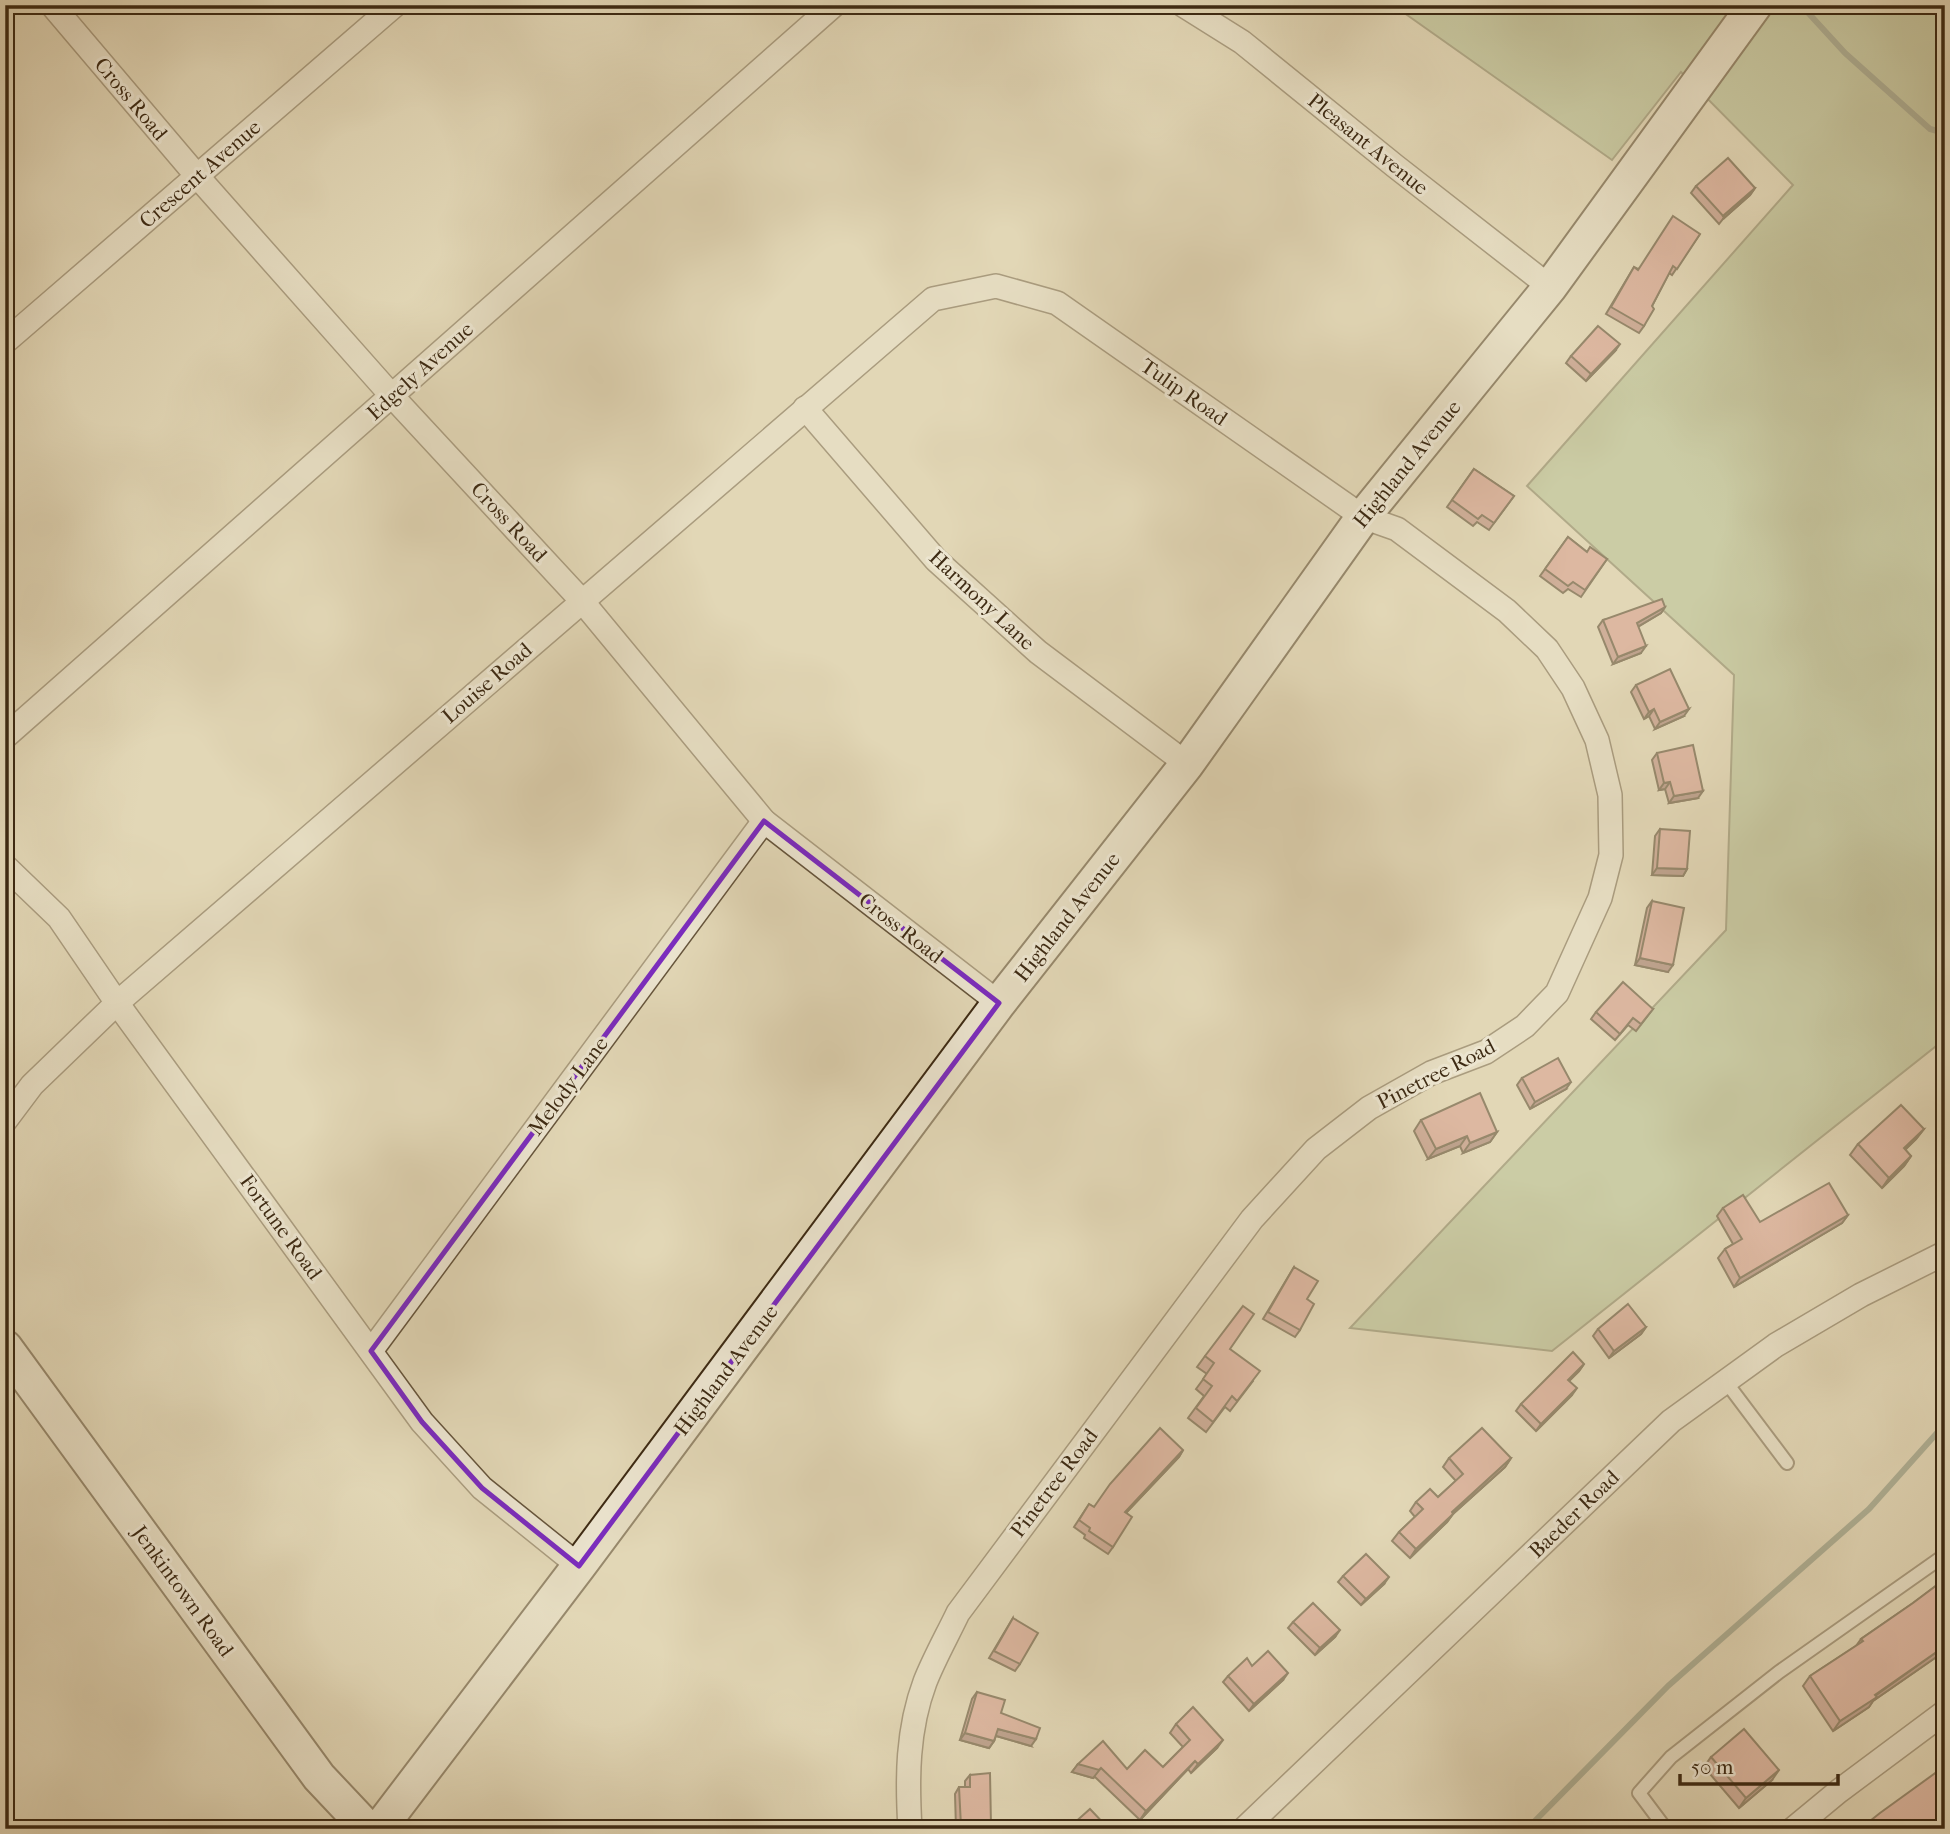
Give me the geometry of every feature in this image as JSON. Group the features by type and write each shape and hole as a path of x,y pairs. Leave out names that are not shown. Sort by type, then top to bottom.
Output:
{"street":[{"name":"Cross Road","path":"52,5 197,176 392,396 582,601 764,821 999,1003"},
{"name":"Crescent Avenue","path":"5,342 395,5"},
{"name":"Edgely Avenue","path":"5,737 834,5"},
{"name":"Pleasant Avenue","path":"1184,5 1242,42 1550,287"},
{"name":"Highland Avenue","path":"379,1829 999,1003 1187,764 1363,517 1550,287 1755,5"},
{"name":"Louise Road","path":"5,1121 32,1086 117,1003 933,299 996,286"},
{"name":"Tulip Road","path":"996,286 1056,303 1363,517"},
{"name":"Harmony Lane","path":"805,408 936,560 1038,652 1187,764"},
{"name":"Pinetree Road","path":"909,1829 907,1786 910,1738 925,1683 957,1613 1261,1209 1316,1149 1369,1108 1431,1073 1486,1052 1525,1026 1557,993 1600,898 1611,855 1610,795 1597,740 1573,688 1547,649 1507,611 1397,529 1363,517"},
{"name":"Melody Lane","path":"371,1351 764,821"},
{"name":"Fortune Road","path":"5,866 59,918 117,1003 422,1422 482,1488 579,1566"},
{"name":"Baeder Road","path":"1244,1829 1671,1421 1776,1345 1861,1295 1945,1253"},
{"name":"Jenkintown Road","path":"5,1347 319,1777 368,1829"},
{"path":"1793,1829 1945,1712"}],"lane":[{"path":"1726,1382 1787,1463"},
{"path":"1666,1829 1639,1793 1671,1757 1779,1672 1945,1555"}],"highlighted area":[{"path":"764,821 999,1003 579,1566 482,1488 422,1422 371,1351"}],"green space":[{"path":"1393,5 1945,5 1945,1042 1940,1043 1552,1351 1350,1328 1726,930 1734,675 1527,486 1793,185 1681,72 1612,160"}],"building":[{"path":"1728,158 1755,188 1724,217 1696,186"},
{"path":"1673,216 1700,234 1677,269 1673,266 1644,326 1611,307 1634,267 1638,270"},
{"path":"1598,326 1620,344 1591,374 1571,356"},
{"path":"1474,469 1514,496 1494,523 1482,515 1478,519 1452,500"},
{"path":"1568,537 1587,552 1590,547 1607,559 1585,590 1573,582 1568,586 1545,569"},
{"path":"1662,599 1665,607 1637,623 1646,646 1618,657 1603,620"},
{"path":"1670,669 1689,709 1660,722 1654,709 1649,712 1636,685"},
{"path":"1693,745 1703,791 1674,796 1670,782 1664,783 1657,753"},
{"path":"1660,829 1690,831 1687,869 1657,868"},
{"path":"1652,901 1684,908 1673,965 1640,958"},
{"path":"1623,982 1653,1009 1641,1024 1633,1018 1620,1034 1596,1012"},
{"path":"1558,1058 1571,1082 1535,1102 1522,1078"},
{"path":"1480,1093 1497,1132 1470,1143 1467,1136 1436,1149 1421,1120"},
{"path":"1901,1105 1924,1129 1904,1148 1911,1156 1889,1178 1858,1144"},
{"path":"1829,1183 1848,1215 1740,1278 1725,1249 1742,1239 1723,1208 1743,1195 1760,1222"},
{"path":"1294,1267 1318,1281 1307,1299 1314,1304 1300,1330 1268,1312"},
{"path":"1628,1304 1646,1327 1614,1351 1598,1329"},
{"path":"1243,1306 1254,1314 1230,1349 1260,1371 1237,1401 1232,1396 1213,1422 1196,1408 1212,1386 1203,1379 1214,1363 1205,1356"},
{"path":"1573,1352 1584,1364 1568,1380 1577,1388 1541,1424 1521,1404"},
{"path":"1160,1428 1183,1450 1125,1512 1132,1517 1113,1547 1089,1531 1090,1528 1079,1520 1089,1504 1094,1507 1110,1484"},
{"path":"1482,1428 1511,1458 1416,1549 1399,1532 1423,1509 1416,1502 1430,1489 1438,1497 1463,1474 1449,1458"},
{"path":"1366,1554 1389,1577 1366,1599 1343,1576"},
{"path":"1945,1579 1945,1646 1840,1721 1810,1676 1863,1641 1861,1639"},
{"path":"1313,1603 1340,1630 1320,1648 1293,1622"},
{"path":"1013,1618 1038,1633 1020,1664 994,1651"},
{"path":"1268,1651 1288,1673 1254,1704 1228,1676 1247,1658 1252,1666"},
{"path":"977,1692 1005,1700 1001,1713 1040,1728 1036,1739 998,1729 994,1741 965,1733"},
{"path":"1193,1707 1223,1740 1198,1764 1195,1761 1146,1811 1101,1768 1099,1770 1078,1764 1103,1741 1127,1769 1145,1750 1163,1767 1190,1740 1176,1724"},
{"path":"1744,1729 1779,1770 1746,1798 1711,1757"},
{"path":"1945,1766 1945,1829 1860,1829 1880,1813"},
{"path":"990,1773 991,1826 961,1826 959,1787 970,1787 970,1775"},
{"path":"1090,1809 1109,1829 1077,1829 1073,1824"}],"waterway":[{"path":"1801,5 1845,53 1930,129 1945,133"},
{"path":"1527,1829 1668,1686 1869,1509 1945,1424"}]}
